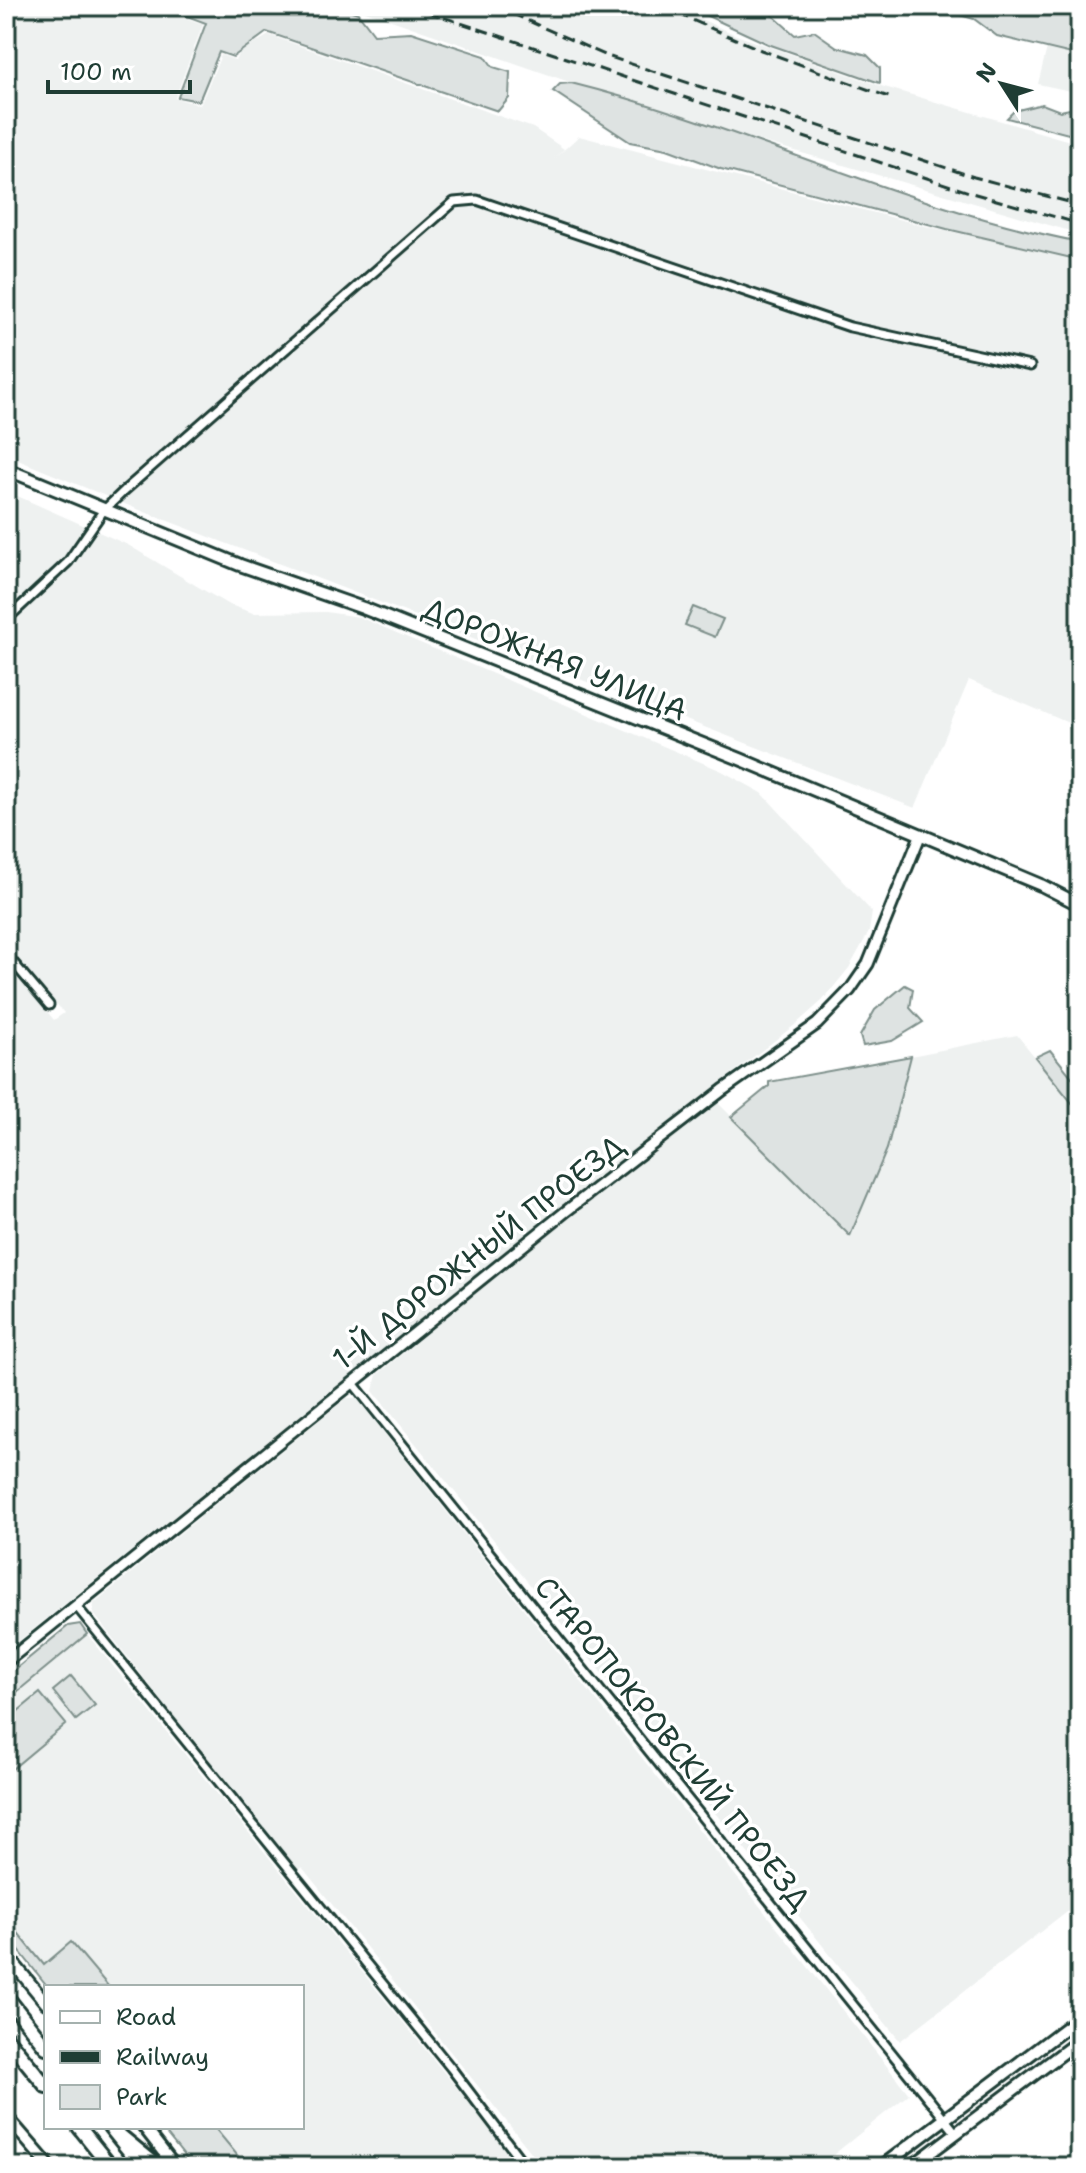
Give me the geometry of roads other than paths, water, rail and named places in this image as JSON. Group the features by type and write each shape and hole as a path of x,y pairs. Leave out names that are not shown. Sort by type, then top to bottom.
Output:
{"main road":[{"name":"ДОРОЖНАЯ УЛИЦА","path":"6,469 103,511 240,565 363,608 740,759 1041,885 1080,905"},
{"path":"6,1954 44,2001"},
{"path":"6,1996 44,2044"},
{"path":"881,2167 1080,2017"},
{"path":"6,2037 44,2084"},
{"path":"911,2167 1080,2040"},
{"path":"6,2116 50,2167"},
{"path":"81,2129 111,2167"},
{"path":"112,2129 142,2167"},
{"path":"112,2129 160,2167"},
{"path":"146,2129 175,2167"}],"street":[{"path":"6,620 68,562 103,511 454,202 477,200 850,327 1030,366"},
{"name":"1-Й ДОРОЖНЫЙ ПРОЕЗД","path":"6,1662 723,1090 793,1043 832,1011 868,964 920,836"},
{"path":"6,954 49,1005"},
{"name":"СТАРОПОКРОВСКИЙ ПРОЕЗД","path":"353,1383 956,2133"},
{"path":"77,1607 451,2068 526,2167"}],"railway":[{"path":"410,6 972,193 1080,224"},
{"path":"495,6 607,56 974,177 1080,205"},
{"path":"660,6 761,50 894,99"}]}
